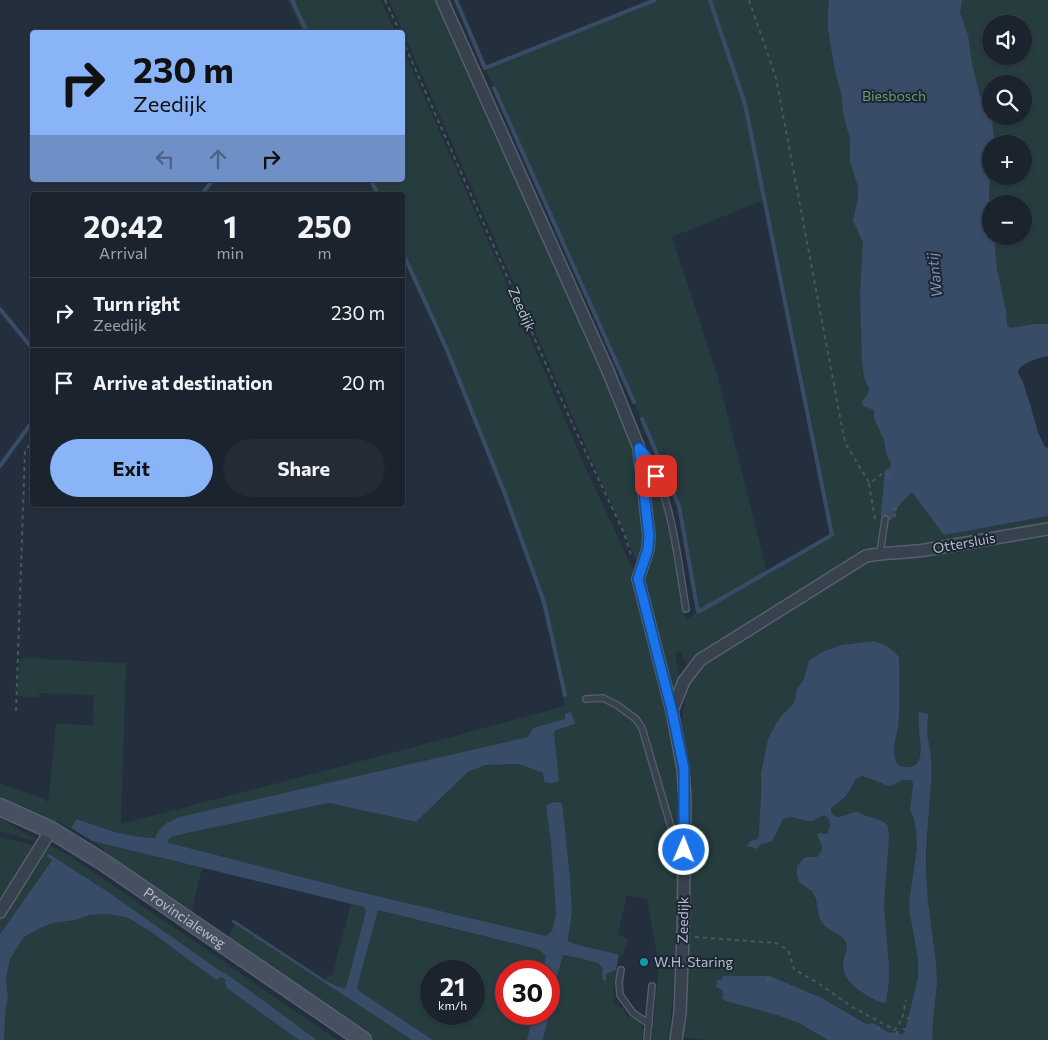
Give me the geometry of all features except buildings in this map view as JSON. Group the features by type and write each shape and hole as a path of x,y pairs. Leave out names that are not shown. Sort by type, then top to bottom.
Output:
{"main road":[{"name":"Provincialeweg","path":"0,807 51,830 103,862 363,1040"}],"street":[{"path":"442,0 608,371 639,448 649,536 648,549 638,579"},
{"name":"Ottersluis","path":"880,553 906,553 1048,529"},
{"path":"672,711 684,681 700,660 866,556 880,553"},
{"name":"Zeedijk","path":"638,579 672,711 684,769 683,936 680,1014 676,1040"},
{"path":"0,912 51,830"}],"lane":[{"path":"639,448 647,458 656,476 669,513 686,609"},
{"path":"880,553 886,519"},
{"path":"586,699 603,698 636,719 642,728 673,834 676,842 684,850"},
{"path":"621,970 619,982 620,995 633,1013 649,1024"},
{"path":"647,1040 652,986"}],"path":[{"path":"385,0 399,30"},
{"path":"749,0 776,78 845,443 870,484 876,521 882,537"},
{"name":"Zeedijk","path":"405,46 572,423 624,533 638,579"},
{"path":"16,710 25,451 30,444"},
{"path":"870,484 883,473 891,474"},
{"path":"683,936 776,943 788,950 794,969 852,1007 895,1030 902,1020 906,1000"},
{"path":"767,982 770,976"},
{"path":"907,1018 912,1019"},
{"path":"877,1030 881,1024"},
{"path":"903,1029 912,1031"},
{"path":"897,1030 898,1040"}],"green space":[{"path":"288,0 381,0 394,30 302,30"},
{"path":"389,0 438,0 585,337 628,425 634,443 645,528 641,560 636,560 405,36 405,30 402,30"},
{"name":"Biesbosch","path":"653,0 1048,0 1048,356 1023,365 1018,373 1030,404 1038,433 1045,447 1048,448 1048,1040 932,1040 926,872 930,802 918,717 920,754 915,766 906,768 898,765 894,753 899,722 899,657 874,641 841,645 824,651 797,689 794,703 775,725 768,739 761,773 760,826 759,836 756,840 759,845 776,832 782,819 791,817 812,821 824,815 828,819 830,826 828,833 820,833 818,837 822,847 821,852 817,857 805,857 797,866 803,886 814,895 824,925 846,942 847,947 843,964 848,979 855,987 868,996 879,1002 886,1003 889,965 884,904 884,821 857,812 838,817 834,816 831,808 846,796 856,779 862,776 888,786 904,780 912,781 910,810 914,817 917,848 909,902 918,959 918,977 905,1030 902,1035 897,1032 889,1034 873,1023 866,1024 822,998 770,976 722,990 726,1001 799,1023 828,1040 704,1040 680,1037 687,779 682,722 687,687 701,667 862,562 725,639 687,665 680,651 675,653 680,680 676,686 672,687 644,585 644,461 658,490 667,518 686,620 698,612 679,506 485,68","holes":["764,200 832,534 767,572 717,374 672,237","884,550 900,557 864,561"]},
{"path":"405,54 587,471 633,570 652,641 680,775 680,838 675,976 668,1040 652,1040 659,966 647,899 627,895 618,935 628,939 623,955 568,941 572,912 562,802 553,802 546,806 551,843 556,913 552,931 546,936 356,891 168,843 168,840 173,836 329,803 416,822 468,772 485,765 519,764 543,773 543,780 557,782 559,780 554,733 556,730 575,724 566,719 533,728 529,737 155,838 125,834 77,819 71,828 0,796 0,783 48,802 56,724 93,725 94,695 39,693 39,698 17,696 20,658 126,663 121,824 565,706 548,623 526,555 446,352 405,260 405,192 374,192 370,182 405,182"},
{"path":"0,817 13,826 37,840 0,831"},
{"path":"0,837 33,845 0,900"},
{"path":"92,841 202,868 191,914 151,886"},
{"path":"45,843 65,853 337,1040 317,1040 223,973 52,859 0,934 0,915"},
{"path":"351,904 364,907 366,910 346,987 344,988 325,980 327,974 332,976"},
{"path":"378,910 542,951 546,956 545,960 495,960 495,1025 530,1025 527,1040 433,1040 359,991 357,987"},
{"path":"107,914 132,920 226,980 299,1040 4,1040 8,999 6,978 10,959 24,937 53,923 76,920 89,915"},
{"path":"235,924 412,1040 375,1040 227,938"},
{"path":"563,955 598,963 606,977 605,974 616,970 617,967 613,1002 624,1010 629,1017 639,1020 644,1029 642,1040 543,1040 547,1025 560,1025 560,966"}],"water":[{"name":"Wantij","path":"829,0 962,0 960,13 968,35 972,64 980,96 982,97 982,125 993,125 994,135 982,135 982,185 990,185 989,195 982,195 982,245 995,245 1007,325 1010,328 1048,324 1048,356 1023,365 1018,373 1023,382 1038,433 1045,447 1048,448 1048,516 944,535 912,492 897,508 891,520 882,518 885,470 890,468 891,463 874,418 874,410 863,406 862,401 869,389 864,377 862,360 860,294 863,242 853,220 858,198 858,187 850,161 850,138 835,71 828,29"},
{"path":"874,641 888,647 899,657 899,722 894,747 895,759 898,765 909,767 916,765 920,750 919,712 928,714 927,733 931,757 931,781 926,872 937,983 932,1040 828,1040 799,1023 726,1001 722,998 722,990 716,987 717,980 721,980 723,976 770,976 822,998 866,1024 873,1023 889,1033 897,1032 902,1035 905,1031 918,977 918,959 909,902 917,848 914,818 910,810 912,781 904,780 888,786 862,776 856,779 846,796 831,808 834,816 838,817 858,812 883,821 888,826 889,838 884,904 889,965 886,1003 879,1002 864,993 848,980 843,965 847,947 846,942 841,936 822,923 813,893 800,883 798,879 797,866 805,857 817,857 821,851 822,846 817,834 828,833 830,824 828,818 824,815 813,821 791,817 783,819 772,841 760,845 757,849 747,846 750,841 756,840 759,836 761,773 768,739 775,725 794,703 797,689 804,679 809,661 824,651 841,645"},
{"path":"571,712 575,724 556,730 554,733 558,782 544,782 543,773 519,764 485,765 468,772 416,822 329,803 173,836 168,840 169,843 356,891 546,936 552,931 556,913 551,843 546,806 554,802 562,803 572,910 568,941 619,955 616,970 606,974 606,980 603,981 603,969 598,963 563,955 560,966 560,960 545,960 546,956 540,950 378,910 357,987 359,991 433,1040 412,1040 232,922 234,920 325,980 344,988 346,987 366,911 364,907 92,841 71,828 77,819 125,834 155,838 159,830 180,817 528,737 533,728 565,719 565,714"},
{"path":"49,854 224,972 317,1040 299,1040 227,988 226,980 221,977 215,979 132,920 107,914 89,915 76,920 53,923 24,937 10,959 6,978 8,999 4,1040 0,1040 0,934 52,860 47,856"},
{"path":"530,1025 547,1025 543,1040 527,1040"}],"waterway":[{"path":"292,0 306,30"},
{"path":"456,0 485,68 655,0"},
{"path":"642,419 679,506 698,612 832,535 745,104 710,0"},
{"path":"494,88 634,402"},
{"path":"203,192 211,182"},
{"path":"372,182 377,192"},
{"path":"405,258 447,350 505,494 544,602 565,695"},
{"path":"0,309 30,346"},
{"path":"0,466 30,425"}],"place":[{"name":"W.H. Staring","path":"644,962"}],"route":[{"path":"656,476 647,458 639,448 649,536 646,558 638,579 672,711 684,769 684,850"}]}
